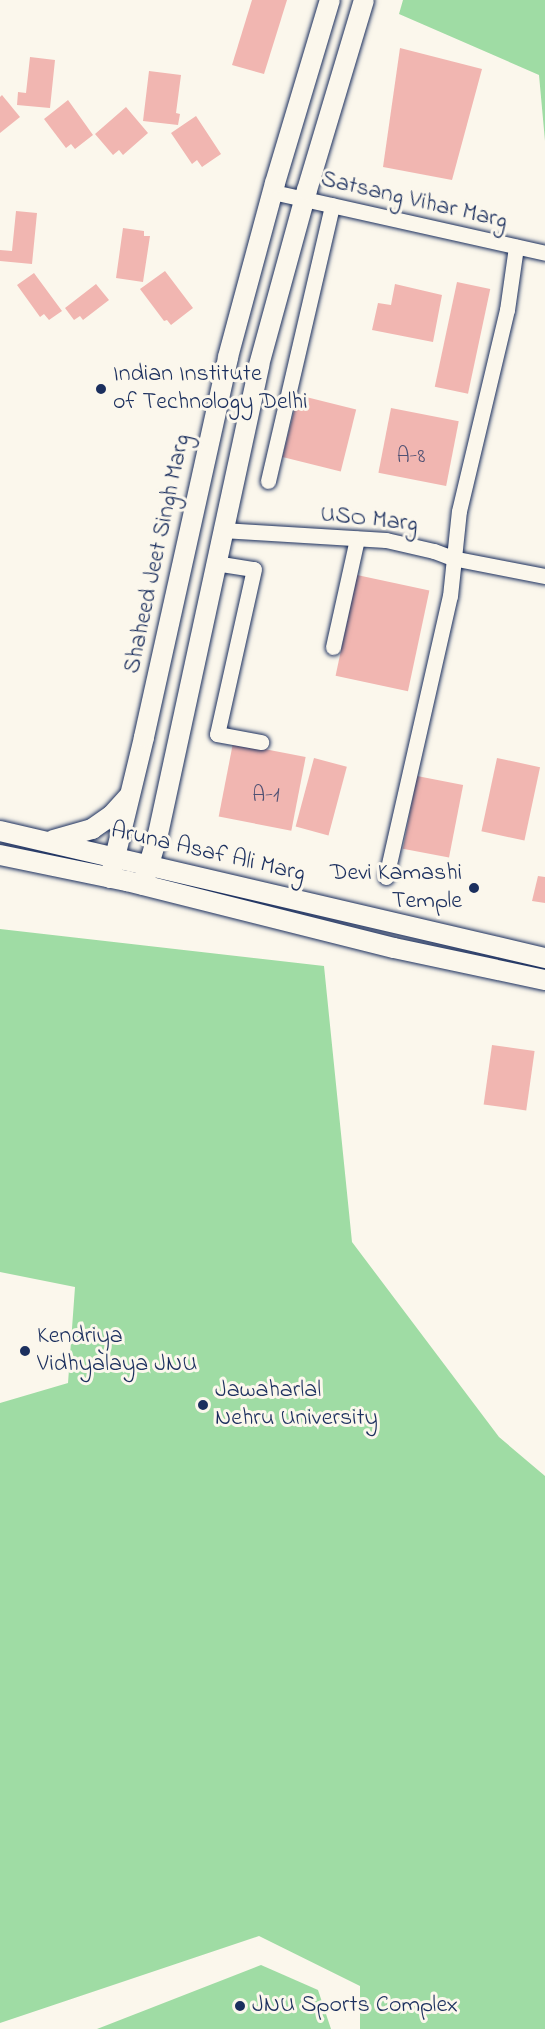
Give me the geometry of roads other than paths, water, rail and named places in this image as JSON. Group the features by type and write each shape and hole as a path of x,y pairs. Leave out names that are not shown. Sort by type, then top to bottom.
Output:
{"main road":[{"name":"Shaheed Jeet Singh Marg","path":"110,878 228,357 273,192 330,0"},
{"path":"146,876 158,834 259,365 304,199 364,0"},
{"path":"44,840 69,838 92,829 112,815 129,796"},
{"name":"Aruna Asaf Ali Marg","path":"0,831 115,858 146,876 394,948 545,980"},
{"name":"Aruna Asaf Ali Marg","path":"0,855 110,878 146,876 400,924 545,958"}],"street":[{"name":"Satsang Vihar Marg","path":"273,192 545,252"},
{"path":"268,481 332,205"},
{"path":"386,877 450,597 452,558 462,501 507,309 516,247"},
{"name":"USO Marg","path":"222,530 405,544 452,558 545,576"},
{"path":"333,647 357,539"},
{"path":"215,563 254,569 217,734 261,742"},
{"path":"394,948 400,924"}],"place":[{"name":"Indian Institute of Technology Delhi","path":"101,389"},
{"name":"Devi Kamashi Temple","path":"474,888"},
{"name":"Kendriya Vidhyalaya JNU","path":"25,1351"},
{"name":"Jawaharlal Nehru University","path":"203,1405"},
{"name":"JNU Sports Complex","path":"240,2006"}]}
